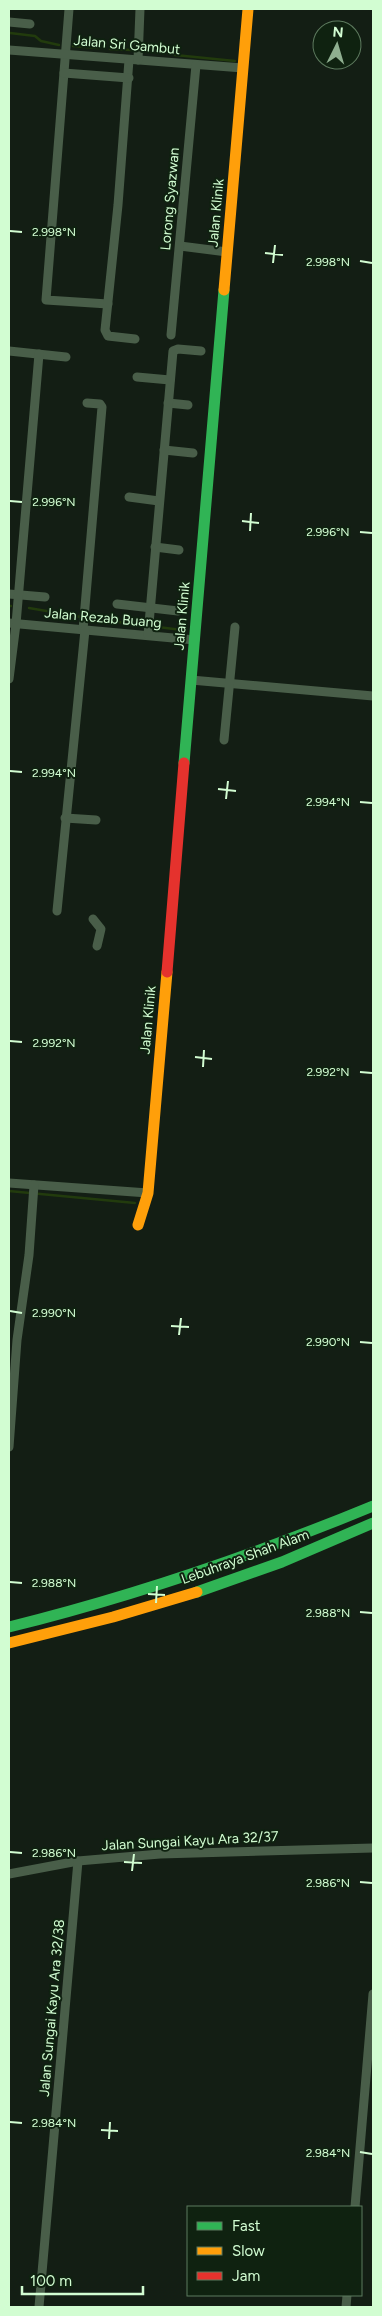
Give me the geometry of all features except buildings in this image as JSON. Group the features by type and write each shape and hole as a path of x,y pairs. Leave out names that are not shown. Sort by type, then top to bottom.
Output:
{"main road":[{"name":"Jalan Klinik","path":"138,1225 148,1193 248,9"},
{"name":"Lebuhraya Shah Alam","path":"9,1627 70,1613 148,1590 280,1545 373,1506"},
{"name":"Lebuhraya Shah Alam","path":"9,1643 74,1628 223,1584 284,1561 373,1523"}],"street":[{"path":"69,9 46,300 108,304"},
{"path":"134,339 108,336 105,330 128,78 134,60 140,9"},
{"path":"9,22 30,24"},
{"name":"Jalan Sri Gambut","path":"9,50 243,68"},
{"name":"Lorong Syazwan","path":"171,335 196,65"},
{"path":"64,73 128,78"},
{"path":"180,246 227,252"},
{"path":"149,622 173,351 178,349 201,351"},
{"path":"9,351 66,356"},
{"path":"9,679 13,594 40,354"},
{"path":"137,378 170,380"},
{"path":"57,911 85,624 102,407 100,404 87,403"},
{"path":"168,403 188,404"},
{"path":"164,450 192,453"},
{"path":"129,497 159,501"},
{"path":"155,547 179,550"},
{"path":"13,594 45,597"},
{"path":"117,604 149,622"},
{"path":"149,622 178,611"},
{"name":"Jalan Rezab Buang","path":"13,624 149,622 195,640"},
{"path":"224,740 235,627"},
{"path":"191,680 373,696"},
{"path":"65,818 96,820"},
{"path":"93,919 101,929 97,946"},
{"path":"9,1183 148,1193"},
{"path":"9,1447 17,1340 29,1255 34,1185"},
{"name":"Jalan Sungai Kayu Ara 32/37","path":"9,1874 78,1861 160,1854 373,1848"},
{"name":"Jalan Sungai Kayu Ara 32/38","path":"39,2307 78,1861"},
{"path":"355,2206 369,2090 373,1994"}],"waterway":[{"path":"10,33 35,36 41,41 59,45"},
{"path":"73,46 99,48"},
{"path":"110,49 132,50"},
{"path":"141,50 164,53"},
{"path":"175,55 235,61"},
{"path":"29,608 81,617"},
{"path":"86,618 182,630"},
{"path":"9,1191 135,1203"}],"traffic: fast":[{"path":"184,763 224,290"},
{"path":"9,1627 148,1588 238,1558 373,1506"},
{"path":"197,1592 282,1562 373,1523"}],"traffic: slow":[{"path":"224,290 248,9"},
{"path":"138,1225 148,1193 167,972"},
{"path":"9,1643 113,1617 197,1592"}],"traffic: jam":[{"path":"167,972 184,763"}]}
